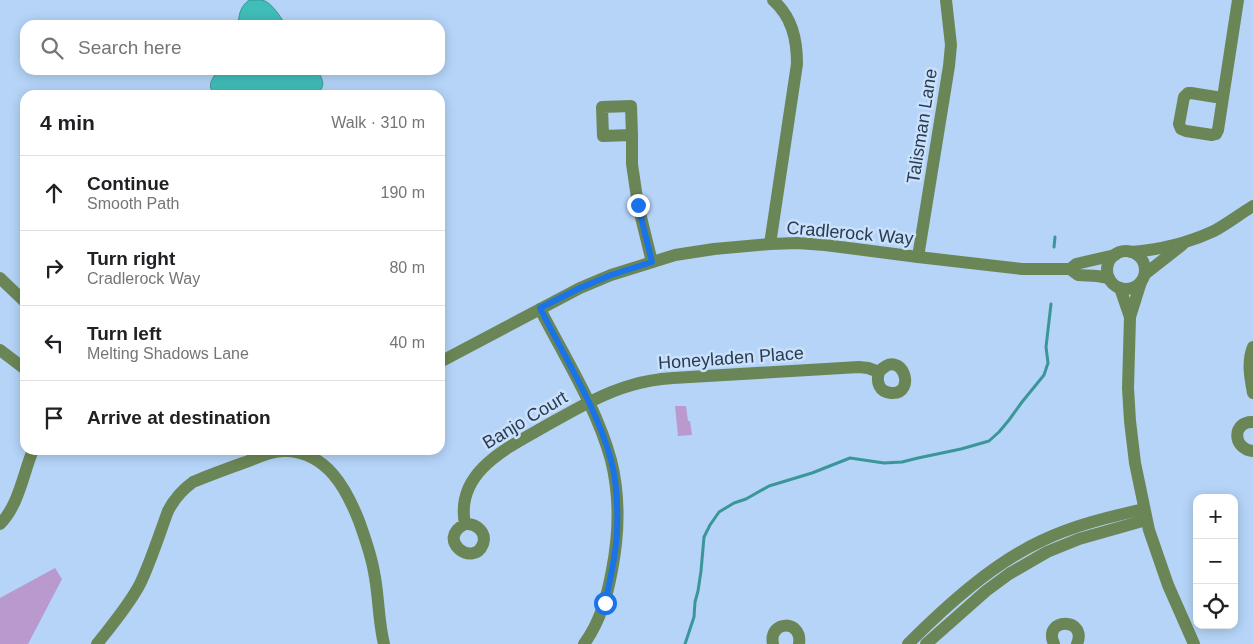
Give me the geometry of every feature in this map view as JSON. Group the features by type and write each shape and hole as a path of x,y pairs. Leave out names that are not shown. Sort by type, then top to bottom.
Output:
{"street":[{"path":"770,244 797,64 795,36 785,14 773,0"},
{"name":"Talisman Lane","path":"918,257 949,66 951,45 946,0"},
{"path":"1222,98 1238,0"},
{"path":"632,135 632,164 638,205 652,262"},
{"path":"1189,240 1143,278 1137,286 1126,289 1120,288 1112,282 1108,266 1111,260 1120,253 1153,250 1189,240 1214,231 1253,206"},
{"name":"Cradlerock Way","path":"445,359 540,308 611,275 675,255 714,249 797,243 825,245 1022,269 1070,269 1078,275 1110,278"},
{"path":"1131,252 1138,255 1145,267 1130,316 1128,388 1135,463 1145,515 1168,585 1194,644"},
{"name":"Cradlerock Way","path":"1070,269 1076,264 1115,256"},
{"path":"0,278 20,297"},
{"path":"1120,288 1130,316"},
{"path":"540,308 589,402 611,461 616,493 617,533 605,603 594,629 584,644"},
{"path":"1253,347 1250,353 1249,369 1253,393"},
{"path":"0,350 20,365"},
{"name":"Honeyladen Place","path":"589,402 631,385 673,378 859,367 879,372"},
{"name":"Banjo Court","path":"465,524 463,514 466,492 478,472 487,463 510,446 589,402"},
{"path":"1253,422 1245,423 1237,432 1240,445 1245,449 1253,451"},
{"path":"0,524 13,506 31,455"},
{"path":"98,644 139,586 168,511 179,495 193,482 262,455"},
{"path":"305,455 320,462 330,470 339,481 353,507 369,549 377,588 384,644"},
{"path":"908,644 929,623 978,581 1041,541 1075,527 1099,520 1145,515"},
{"path":"926,644 986,591 1009,574 1047,552 1145,515"},
{"path":"1054,644 1052,637 1054,629 1068,623 1077,630 1079,640 1077,644"},
{"path":"773,644 772,638 775,630 788,625 798,632 800,636 799,644"}],"shaded area":[{"path":"249,0 266,1 276,10 283,20 239,20 240,11"},
{"path":"215,75 320,75 323,84 320,90 212,90 210,85"},
{"path":"675,406 686,406 692,435 678,436"},
{"path":"55,568 62,579 28,644 0,644 0,598"}],"waterway":[{"path":"1054,247 1055,237"},
{"path":"685,644 694,617 704,537 719,512 769,486 812,473 850,458 884,463 902,462 989,441 999,432 1044,375 1048,363 1046,347 1051,304"}],"route":[{"path":"605,603 615,553 618,513 611,461 589,402 540,308 611,275 652,262 638,205"}]}
